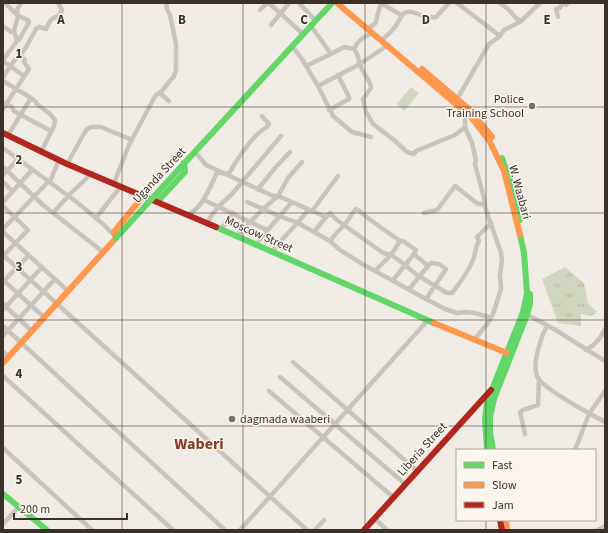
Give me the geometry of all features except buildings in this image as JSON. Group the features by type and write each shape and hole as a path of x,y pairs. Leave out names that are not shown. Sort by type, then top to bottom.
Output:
{"main road":[{"name":"Uganda Street","path":"3,362 332,3"},
{"name":"W. Waabari","path":"337,3 371,30 384,38 482,124 498,148 506,166 522,227 529,269 530,304 507,353 496,387 490,416 490,432 493,449"},
{"name":"W. Waabari","path":"341,3 388,45 456,100 480,127 490,142 504,171 520,236 525,264 527,293 525,314 496,387 490,395 484,419 487,449"},
{"name":"Moscow Street","path":"5,134 68,164 207,222 255,245 507,353"},
{"path":"158,201 185,172 184,163"},
{"path":"116,238 114,232 144,195"},
{"name":"Liberia Street","path":"364,530 488,392 496,387"},
{"path":"3,494 47,530"},
{"path":"3,499 39,530"}],"street":[{"path":"5,3 18,16 28,20 29,22 19,40 3,61 24,76"},
{"path":"17,41 14,31 18,16 17,10 22,3"},
{"path":"3,77 18,56 21,56 36,29 39,27 46,29 52,20 60,13 62,10 58,3"},
{"path":"114,183 132,140 153,100 174,76 176,70 176,44 166,3"},
{"path":"260,10 268,3 303,34"},
{"path":"271,25 289,3"},
{"path":"299,3 316,21"},
{"path":"354,49 360,39 376,24 381,3 401,15"},
{"path":"384,38 394,27 401,15 414,12 430,18 436,17 449,3"},
{"path":"457,3 500,36"},
{"path":"500,3 520,22"},
{"path":"456,100 489,44 500,36 504,30 520,22 540,3"},
{"path":"558,17 556,9 560,8 562,3 566,5 568,3"},
{"path":"3,25 9,31 14,31"},
{"path":"311,26 331,54"},
{"path":"318,86 360,64 388,45"},
{"path":"292,46 318,86 333,116 353,133 371,137"},
{"path":"306,66 344,47 354,49 358,54 361,67 371,84 371,88 362,98 363,105 368,116 373,124 407,152 414,154 416,151 455,135 465,127"},
{"path":"3,109 5,103 29,69 24,62 25,60 21,56"},
{"path":"330,110 349,99 338,75"},
{"path":"3,81 32,98 36,104 50,114 55,120 41,152"},
{"path":"161,92 161,94 169,101"},
{"path":"5,134 32,98"},
{"path":"5,103 20,115 51,131"},
{"path":"465,111 465,127 474,154 485,207 502,260 500,297 491,318 474,340"},
{"path":"227,174 256,136 269,124 262,116"},
{"path":"68,164 86,130 91,127 101,127 132,140"},
{"path":"207,222 218,207 281,136"},
{"path":"3,148 96,218 116,238"},
{"path":"195,152 206,165 273,196 278,196 326,217"},
{"path":"258,189 290,152"},
{"path":"3,175 18,159"},
{"path":"60,160 54,175 49,182 34,196 3,231 28,256 68,291"},
{"path":"237,236 278,196 288,178 302,162"},
{"path":"3,167 34,196 103,252"},
{"path":"3,202 32,170"},
{"path":"188,214 192,213 204,200 216,178 217,172 227,174"},
{"path":"54,213 68,196 92,173"},
{"path":"272,252 338,176"},
{"path":"3,182 12,191"},
{"path":"96,218 121,186"},
{"path":"424,213 437,210 455,186 478,204 484,204 485,207"},
{"path":"204,200 267,230"},
{"path":"247,202 298,223 330,241 340,250 426,299 449,310 457,313 475,313 491,318"},
{"path":"255,245 292,203"},
{"path":"3,206 28,230 3,255 307,530"},
{"path":"330,241 338,230 344,225 351,214 356,209 358,210 400,241 403,241 416,250 393,280"},
{"path":"220,229 232,213"},
{"path":"314,232 330,213 337,220 383,253 391,255 445,292 452,293 462,280 473,260 476,245 479,241 477,237 491,223"},
{"path":"376,270 391,255 400,241"},
{"path":"414,254 428,266"},
{"path":"28,256 3,281 44,317"},
{"path":"409,289 431,262 436,263 446,269 426,299"},
{"path":"32,330 4,307 42,267"},
{"path":"3,336 54,279"},
{"path":"525,314 605,361"},
{"path":"240,530 428,320"},
{"path":"3,326 225,530"},
{"path":"525,434 520,412 538,405 539,380 536,372 536,356 543,333 547,326"},
{"path":"586,350 594,345 602,336 605,329"},
{"path":"3,352 9,356"},
{"path":"293,362 417,471"},
{"path":"3,376 173,530"},
{"path":"280,377 405,484"},
{"path":"539,380 555,392 605,422"},
{"path":"269,391 393,497"},
{"path":"574,449 590,414 605,391"},
{"path":"3,448 92,530"},
{"path":"3,524 16,510"},
{"path":"374,519 387,530"},
{"path":"315,530 324,520"},
{"path":"597,530 605,526"}],"green space":[{"path":"411,87 419,93 404,111 397,104"},
{"path":"565,267 584,283 588,303 597,312 591,316 581,314 581,326 558,323 542,279"}],"traffic: fast":[{"path":"179,169 332,3"},
{"path":"502,158 511,183 520,220"},
{"path":"158,201 185,172 184,163"},
{"path":"116,238 179,169"},
{"path":"216,227 434,323"},
{"path":"487,449 485,419 487,402 523,312 527,293 524,253 520,235"},
{"path":"493,449 490,432 490,417 494,399 527,315 530,304 530,294"},
{"path":"3,494 47,530"}],"traffic: slow":[{"path":"337,3 471,117 490,142 504,171 520,235"},
{"path":"422,69 469,109 492,137"},
{"path":"3,363 116,238 114,232 144,195"},
{"path":"434,323 507,353"},
{"path":"506,521 507,530"}],"traffic: jam":[{"path":"3,133 67,164 216,227"},
{"path":"364,530 491,390"},
{"path":"500,521 502,530"}],"place":[{"name":"Police Training School","path":"532,106"},
{"name":"dagmada waaberi","path":"232,419"}],"district":[{"name":"Waberi","path":"199,443"}]}
